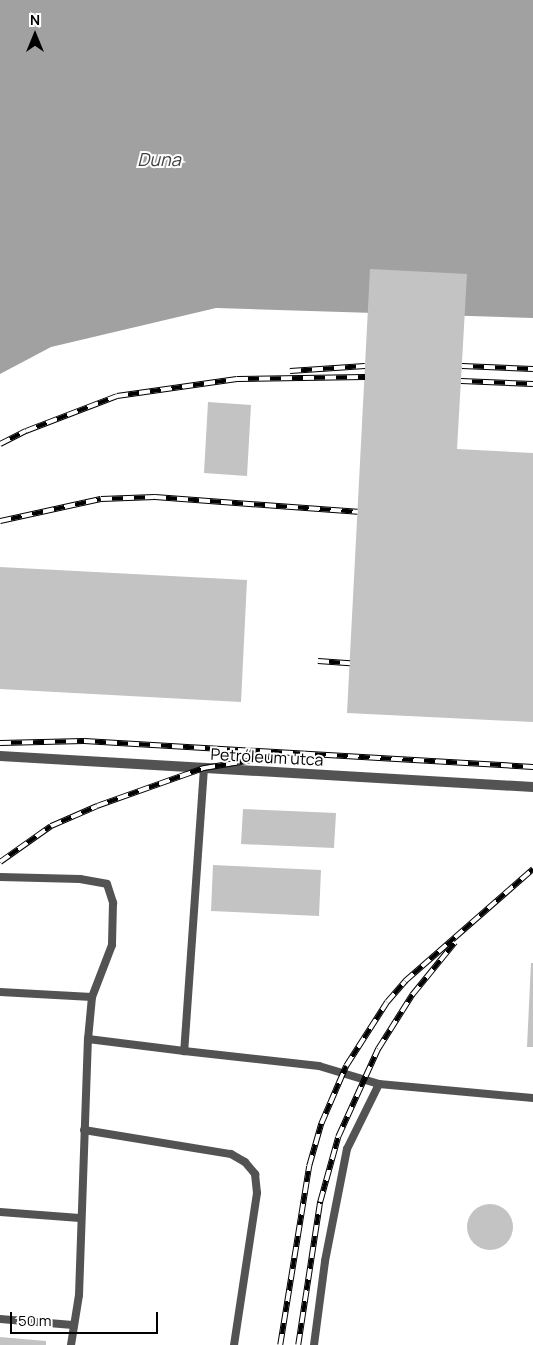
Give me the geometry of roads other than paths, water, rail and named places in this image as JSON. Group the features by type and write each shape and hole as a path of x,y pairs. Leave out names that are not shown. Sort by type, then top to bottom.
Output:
{"street":[{"name":"Petróleum utca","path":"0,756 533,787"}],"lane":[{"path":"184,1051 204,768"},
{"path":"0,877 80,879 107,884 113,903 112,945 92,997 88,1040 80,1218 79,1295 71,1345"},
{"path":"0,992 92,997"},
{"path":"88,1040 311,1064 379,1084 533,1098"},
{"path":"314,1345 327,1252 348,1149 379,1084"},
{"path":"84,1130 230,1154 245,1162 255,1174 257,1193 234,1345"},
{"path":"0,1212 80,1218"},
{"path":"0,1319 73,1325"}],"water":[{"name":"Duna","path":"0,0 533,0 533,318 216,308 51,347 0,374"}],"railway":[{"path":"290,371 365,366"},
{"path":"462,366 533,369"},
{"path":"0,444 26,431 117,396 237,379 365,377"},
{"path":"461,381 533,384"},
{"path":"0,521 101,499 155,497 357,512"},
{"path":"318,661 350,663"},
{"path":"0,743 84,741 533,767"},
{"path":"0,862 51,826 97,806 204,768 272,757"},
{"path":"280,1345 309,1166 321,1124 346,1066 387,1002 405,981 533,869"},
{"path":"298,1345 320,1202 338,1137 378,1049 412,995 455,942"}]}
